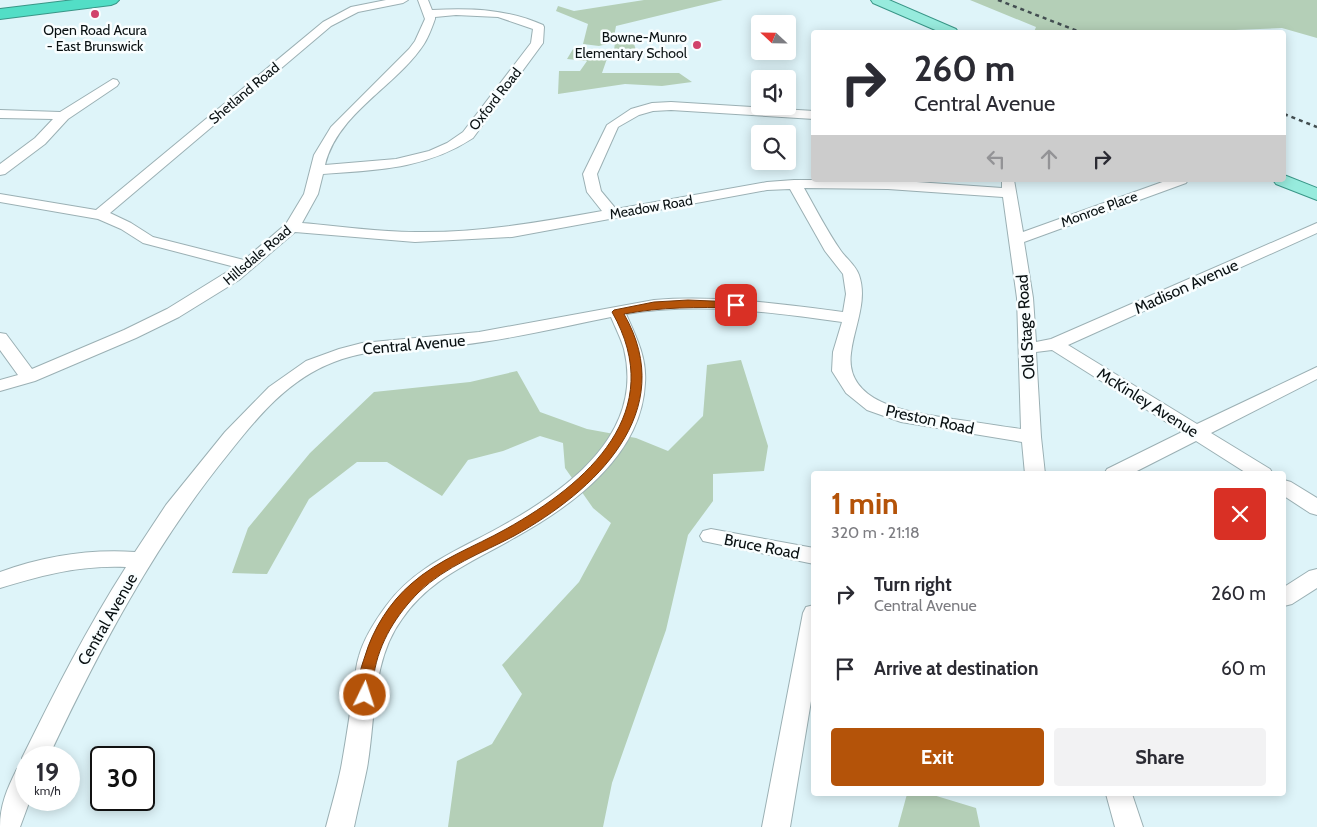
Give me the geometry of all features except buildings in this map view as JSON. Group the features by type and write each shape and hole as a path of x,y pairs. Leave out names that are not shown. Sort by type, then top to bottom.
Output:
{"highway":[{"path":"0,7 54,0"},
{"path":"0,14 111,0"}],"main road":[{"path":"878,0 946,30"},
{"path":"1286,182 1317,195"}],"street":[{"name":"Shetland Road","path":"99,215 327,24 354,9 403,0"},
{"name":"Hillsdale Road","path":"0,386 29,377 130,334 173,313 225,282 292,227 312,194 321,155 337,127 420,42 430,18 425,7"},
{"name":"Oxford Road","path":"318,170 393,164 438,153 456,144 468,135 537,44 540,27 525,20 508,15 425,7"},
{"path":"0,171 40,141 63,116 113,83"},
{"path":"612,214 594,192 590,174 613,125 629,115 652,107 671,106 811,115"},
{"path":"0,114 63,116"},
{"name":"Meadow Road","path":"292,227 415,237 463,236 512,232 767,186 843,182"},
{"name":"Meadow Road","path":"896,182 1009,186"},
{"name":"Monroe Place","path":"1018,239 1175,182"},
{"name":"Preston Road","path":"794,184 833,251 851,274 854,294 851,318 842,352 841,371 852,389 874,406 901,416 1031,437"},
{"name":"Old Stage Road","path":"1009,186 1025,298 1031,437 1036,471"},
{"path":"0,198 99,215 126,226 148,240 247,265"},
{"name":"Madison Avenue","path":"1055,344 1317,227"},
{"name":"Central Avenue","path":"41,746 73,678 141,560 168,518 222,447 270,393 289,378 312,365 351,350 378,345 460,340 654,305 713,304 764,307 851,318"},
{"path":"340,827 354,768 370,657 376,642 393,613 415,588 443,566 510,532 541,514 568,494 592,473 616,444 627,424 634,403 637,365 634,347 628,330 618,312"},
{"path":"0,338 29,377"},
{"path":"1028,348 1055,344"},
{"name":"McKinley Avenue","path":"1055,344 1258,471"},
{"path":"1120,471 1317,372"},
{"path":"1286,488 1317,508"},
{"name":"Bruce Road","path":"710,536 811,555"},
{"path":"0,580 29,570 68,561 104,558 141,560"},
{"path":"1286,597 1317,577"},
{"path":"776,827 811,630"},
{"path":"1120,796 1128,827"},
{"path":"6,827 15,804"}],"green space":[{"path":"644,0 723,0 616,26 614,37 633,41 639,59 614,51 615,42 599,46 583,44 588,24 556,11 558,6 574,11"},
{"path":"970,0 1317,0 1317,38 1282,28 1235,30 1035,30 1036,27"},
{"path":"573,49 610,50 602,73 679,73 692,82 662,86 625,84 558,94 559,71 580,71 587,61 567,59"},
{"path":"741,360 768,446 764,471 713,474 713,501 688,535 666,630 612,783 603,827 448,827 457,761 492,744 522,694 502,665 579,582 611,523 593,508 565,468 563,443 540,436 503,451 468,460 442,496 387,462 357,462 309,499 267,574 232,573 248,528 310,453 374,392 470,382 517,371 540,412 587,429 636,438 668,451 703,416 707,365"},
{"path":"906,796 937,796 976,808 980,827 898,827"}],"railway":[{"path":"998,0 1075,30"},
{"path":"1286,115 1317,127"}],"place":[{"name":"Open Road Acura - East Brunswick","path":"95,14"},
{"name":"Bowne-Munro Elementary School","path":"697,45"}],"route":[{"path":"365,695 370,657 376,642 393,613 415,588 443,566 541,514 592,473 611,452 627,424 634,403 637,384 637,365 634,347 628,330 618,312 654,305 688,303 736,305"}]}
